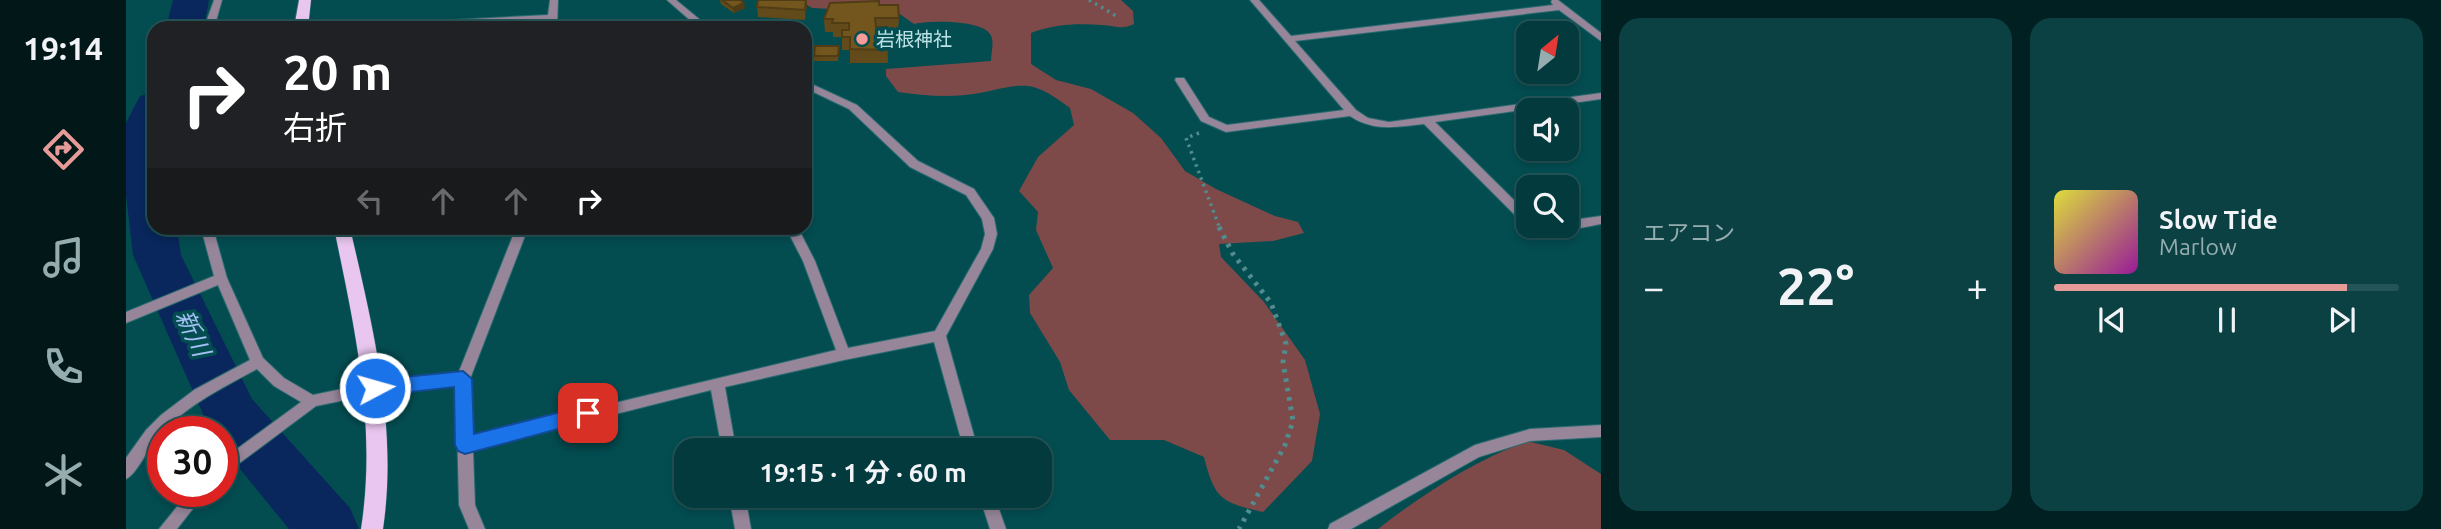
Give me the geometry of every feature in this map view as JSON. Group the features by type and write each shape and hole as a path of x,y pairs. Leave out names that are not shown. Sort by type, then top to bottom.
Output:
{"main road":[{"path":"302,21 305,0"},
{"path":"343,235 375,388 377,494 372,529"}],"street":[{"path":"211,21 218,0"},
{"path":"553,21 555,0"},
{"path":"671,0 696,21"},
{"path":"1254,0 1352,112 1365,121 1382,125 1428,121 1601,96"},
{"path":"1552,0 1601,38"},
{"path":"1290,39 1561,7"},
{"path":"481,21 553,17"},
{"path":"1180,80 1201,114 1219,127 1235,129 1352,112"},
{"path":"812,87 853,107 914,164 959,184 980,203 988,218 990,234 987,249 939,336 968,438"},
{"path":"1428,121 1516,209"},
{"path":"1579,223 1601,220"},
{"path":"208,235 216,280 253,365 312,401"},
{"path":"477,529 467,505 463,379 519,235"},
{"path":"796,235 809,261 844,354"},
{"path":"126,318 216,280"},
{"path":"465,445 717,383 939,336"},
{"path":"126,472 153,429 193,398 253,365"},
{"path":"238,456 312,401 375,388 463,379"},
{"path":"717,383 727,438"},
{"path":"1336,529 1475,452 1530,435 1601,431"},
{"path":"167,529 185,507"},
{"path":"739,508 743,529"},
{"path":"991,508 998,529"}],"path":[{"path":"1089,0 1118,17"},
{"path":"1219,127 1191,135 1186,138 1187,144 1215,219 1233,254 1271,303 1286,344 1283,362 1293,421 1285,445 1244,515 1239,529"}],"shaded area":[{"path":"789,0 1121,0 1133,11 1134,24 1126,27 1075,24 1031,33 1031,64 1056,80 1091,89 1133,113 1161,138 1185,171 1216,189 1275,216 1298,222 1304,233 1273,241 1219,244 1221,257 1264,302 1305,360 1320,414 1312,461 1263,512 1229,502 1222,497 1216,491 1204,457 1164,440 1110,440 1069,390 1060,362 1030,313 1029,295 1053,268 1036,230 1038,212 1019,191 1038,157 1074,125 1070,108 1045,92 1027,86 959,96 898,92 886,76 886,69 991,61 993,44 990,34 985,29 966,24 914,24 897,12 812,8"},
{"path":"1527,441 1564,450 1601,474 1601,529 1378,529 1449,479"}],"building":[{"path":"722,0 740,0 744,3 733,8"},
{"path":"758,0 806,0 805,10 757,7"},
{"path":"879,1 879,5 898,5 899,18 875,18 876,27 887,27 888,50 850,49 850,37 842,37 842,30 849,30 849,23 832,23 833,19 824,19 830,3"},
{"path":"815,46 839,46 838,56 814,56"}],"waterway":[{"name":"新川","path":"186,21 191,0"},
{"name":"新川","path":"147,123 141,138 147,182"},
{"name":"新川","path":"154,235 157,255 232,417 328,529"}],"place":[{"name":"岩根神社","path":"862,39"}],"route":[{"path":"375,388 463,379 465,445 588,413"}]}
